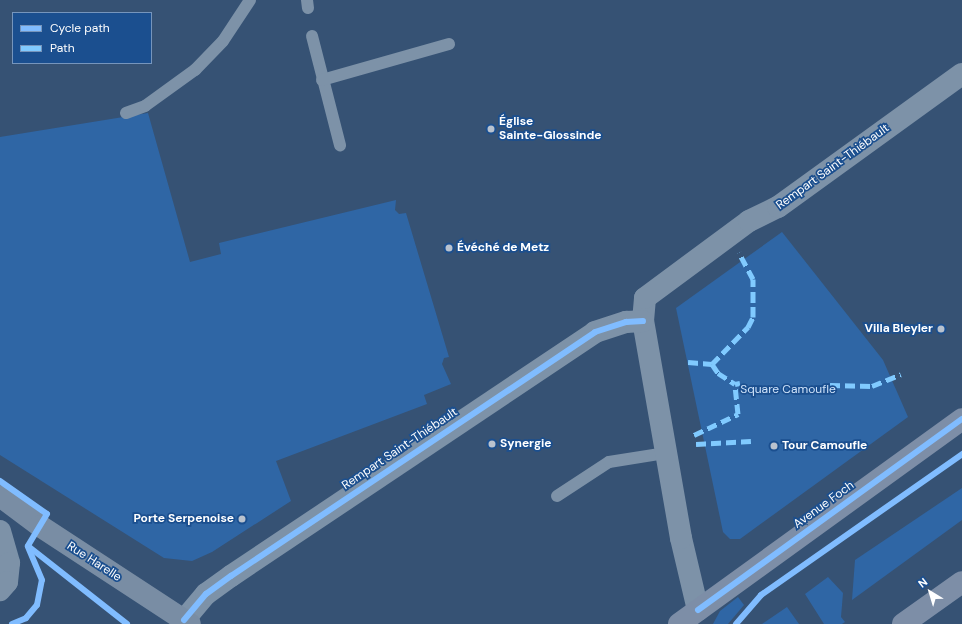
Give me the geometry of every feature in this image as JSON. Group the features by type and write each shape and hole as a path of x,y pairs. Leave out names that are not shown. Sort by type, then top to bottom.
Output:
{"main road":[{"name":"Avenue Foch","path":"679,624 962,419"},
{"path":"903,624 962,582"}],"street":[{"name":"Rempart Saint-Thiébault","path":"187,622 206,594 231,576 595,332 617,324 643,321 645,298 749,221 778,207 962,74"},
{"path":"643,321 666,453 698,610"},
{"name":"Rue Harelle","path":"0,496 40,526 187,622"},
{"path":"0,531 9,563 7,582 0,590"}],"lane":[{"path":"126,114 145,106 195,70 223,41 250,0"},
{"path":"312,36 322,80 340,145"},
{"path":"322,80 449,44"},
{"path":"558,496 609,462 666,453"}],"green space":[{"path":"148,113 190,262 221,254 219,243 396,200 395,210 399,214 406,213 449,357 444,358 442,364 451,384 424,395 427,404 276,461 291,501 212,552 192,561 164,558 0,455 0,137"},
{"name":"Square Camoufle","path":"782,232 883,360 908,417 740,539 730,539 723,532 676,308"},
{"path":"962,488 962,520 852,600 855,560"},
{"path":"828,577 843,593 841,617 845,622 842,624 824,624 805,594"},
{"path":"738,597 744,605 728,624 713,624 720,611"},
{"path":"787,607 799,624 762,624"}],"marked path":[{"path":"712,364 748,327 753,317 753,279 739,253"},
{"path":"688,362 712,364 718,373 735,384 740,383"},
{"path":"830,385 872,386 901,374"},
{"path":"694,435 738,414 735,384"},
{"path":"696,444 751,441"}],"cycle path":[{"path":"184,620 206,594 231,576 595,332 626,322 643,321"},
{"path":"698,610 962,419"},
{"path":"736,624 761,595 962,454"},
{"path":"0,481 47,514 28,546 127,624"},
{"path":"12,624 26,618 37,605 42,580 28,547"}],"place":[{"name":"Église Sainte-Glossinde","path":"491,129"},
{"name":"Évéché de Metz","path":"449,248"},
{"name":"Villa Bleyler","path":"941,329"},
{"name":"Synergie","path":"492,444"},
{"name":"Tour Camoufle","path":"774,446"},
{"name":"Porte Serpenoise","path":"242,519"}]}
